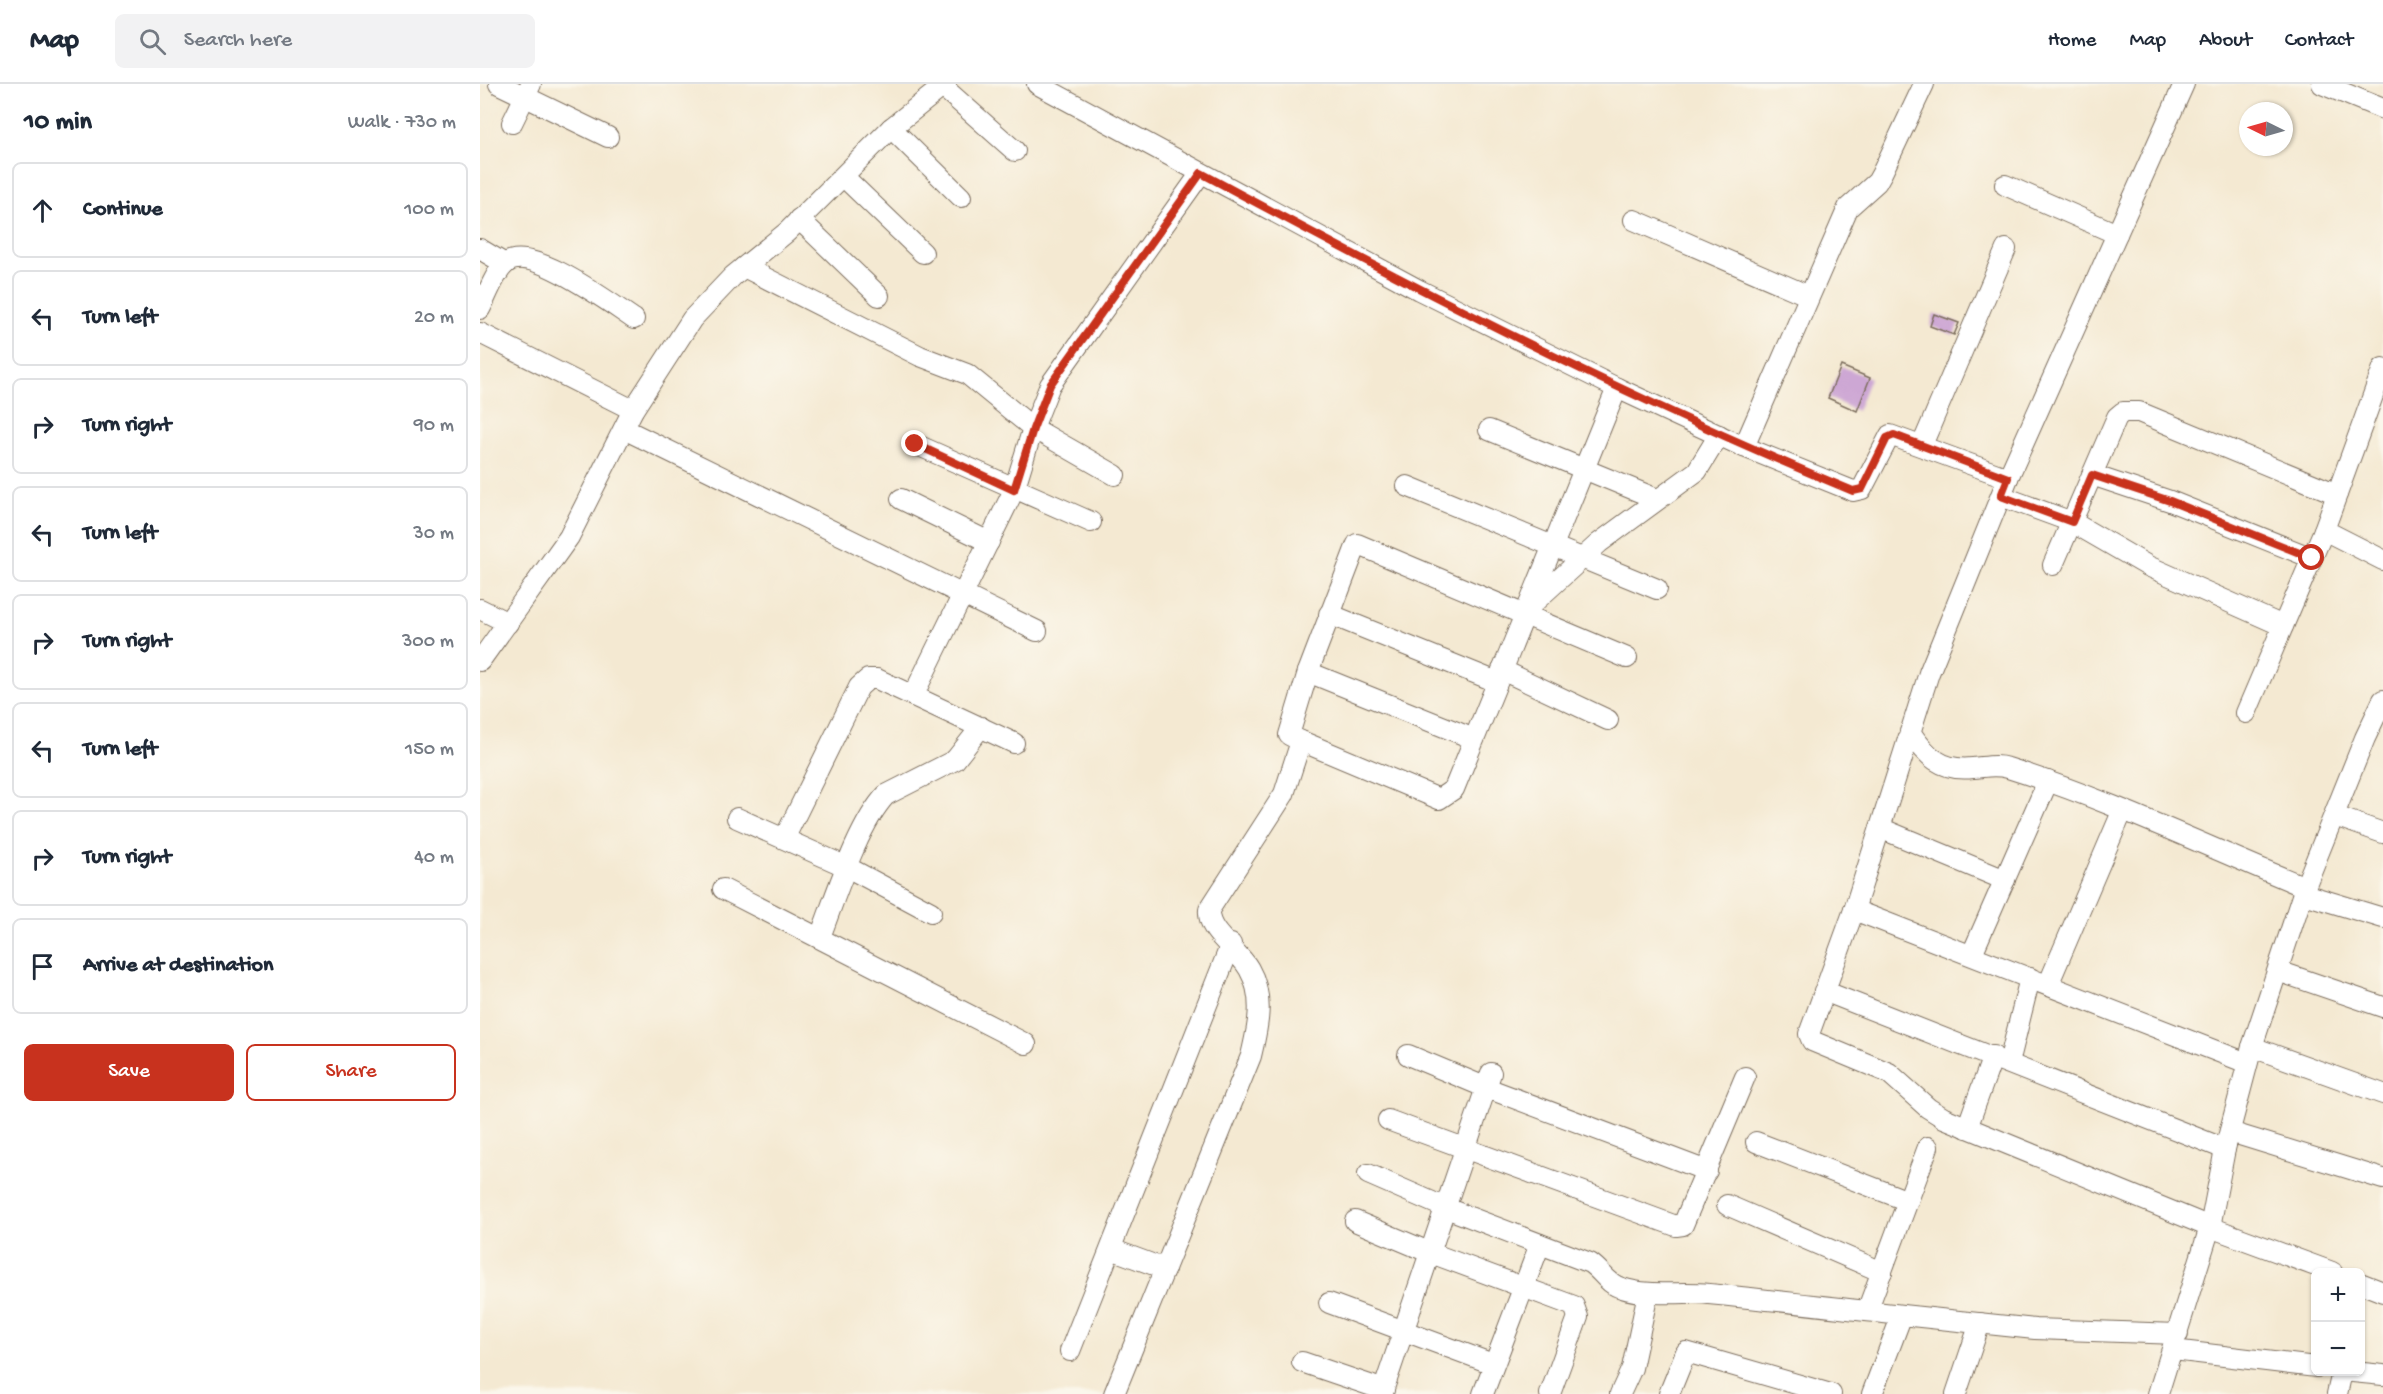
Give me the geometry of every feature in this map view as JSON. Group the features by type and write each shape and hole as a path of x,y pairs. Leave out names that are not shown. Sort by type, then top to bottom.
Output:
{"street":[{"path":"498,84 528,90 609,136"},
{"path":"1037,84 1419,290 1617,388 1744,447 1857,491 1862,489 1890,435 1922,446 2005,487 2148,566 2283,626"},
{"path":"1744,447 1848,208 1877,182 1924,84"},
{"path":"2184,84 2005,487 1929,673 1854,910 1824,990 1809,1039 1889,1073 1928,1108 1967,1128 2210,1227 2320,1268"},
{"path":"2322,84 2383,108"},
{"path":"480,661 568,537 633,410 692,319 733,276 844,177 891,128 945,86 1015,151"},
{"path":"512,123 528,90"},
{"path":"891,128 960,197"},
{"path":"913,696 1014,490 1033,429 1050,385 1201,173"},
{"path":"844,177 923,253"},
{"path":"2005,185 2117,234"},
{"path":"799,219 879,296"},
{"path":"1634,220 1809,296"},
{"path":"480,249 505,264"},
{"path":"1922,446 2006,249"},
{"path":"480,309 505,264 514,259 529,260 547,266 634,319"},
{"path":"744,267 920,356 967,374 1033,429 1115,476"},
{"path":"480,333 633,410"},
{"path":"2246,713 2324,530 2383,368"},
{"path":"1617,388 1525,612 1454,789 1439,799 1289,735 1308,672 1357,544 1525,612 1627,658"},
{"path":"2053,565 2117,417 2123,412 2132,411 2337,494"},
{"path":"624,429 1037,631"},
{"path":"1489,430 1657,500"},
{"path":"1525,612 1582,558 1696,471 1719,435"},
{"path":"915,444 1014,490 1091,522"},
{"path":"2092,475 2170,501 2312,558"},
{"path":"1407,486 1657,589"},
{"path":"900,499 989,542"},
{"path":"2324,530 2383,560"},
{"path":"480,609 508,622"},
{"path":"1329,614 1500,676 1608,720"},
{"path":"1308,672 1474,739"},
{"path":"785,837 859,687 868,679 877,679 1014,743"},
{"path":"2158,1394 2210,1227 2228,1141 2250,1055 2305,891 2335,816 2374,742 2383,700"},
{"path":"820,937 847,867 877,804 886,795 955,760 981,727"},
{"path":"1910,732 1926,754 1941,764 1959,769 2000,766 2048,781 2305,891 2383,918"},
{"path":"1114,1394 1251,1056 1257,1033 1259,998 1250,970 1231,944 1214,931 1208,920 1209,910 1284,794 1301,741"},
{"path":"1972,954 2048,781"},
{"path":"1967,1128 2122,812"},
{"path":"2335,816 2383,833"},
{"path":"737,818 785,837 847,867 931,912"},
{"path":"1880,828 2005,880"},
{"path":"723,889 1026,1044"},
{"path":"1854,910 2039,981 2250,1055 2383,1094"},
{"path":"1070,1351 1231,944"},
{"path":"2278,971 2383,1007"},
{"path":"1824,990 2001,1059 2228,1141 2383,1179"},
{"path":"1408,1055 1489,1081 1707,1171"},
{"path":"1388,1120 1676,1226 1683,1225 1685,1221 1745,1077"},
{"path":"1302,1362 1383,1392 1489,1081"},
{"path":"1756,1142 1908,1201"},
{"path":"1867,1311 1928,1148"},
{"path":"1368,1174 1446,1208 1590,1263 1602,1270 1611,1283 1622,1288 1648,1293 1707,1294 2176,1342 2311,1366"},
{"path":"1727,1205 1882,1272"},
{"path":"1355,1221 1431,1253 1574,1306 1578,1311 1578,1317 1550,1394"},
{"path":"1483,1394 1540,1244"},
{"path":"1111,1249 1165,1269"},
{"path":"2365,1285 2383,1292"},
{"path":"1620,1394 1632,1368 1648,1293"},
{"path":"1329,1303 1405,1329 1493,1364"},
{"path":"1872,1394 1902,1315"},
{"path":"1956,1394 1980,1323"},
{"path":"1669,1394 1686,1352 1831,1394"},
{"path":"2365,1373 2383,1375"},
{"path":"2337,1394 2341,1376"}],"building":[{"path":"1934,314 1959,323 1954,335 1930,326"},
{"path":"1841,366 1870,378 1857,411 1828,398"}],"route":[{"path":"915,444 1014,490 1033,429 1050,385 1201,173 1419,290 1617,388 1744,447 1853,491 1862,489 1887,438 1894,435 2008,478 2001,496 2072,522 2092,475 2170,501 2312,558"}]}
